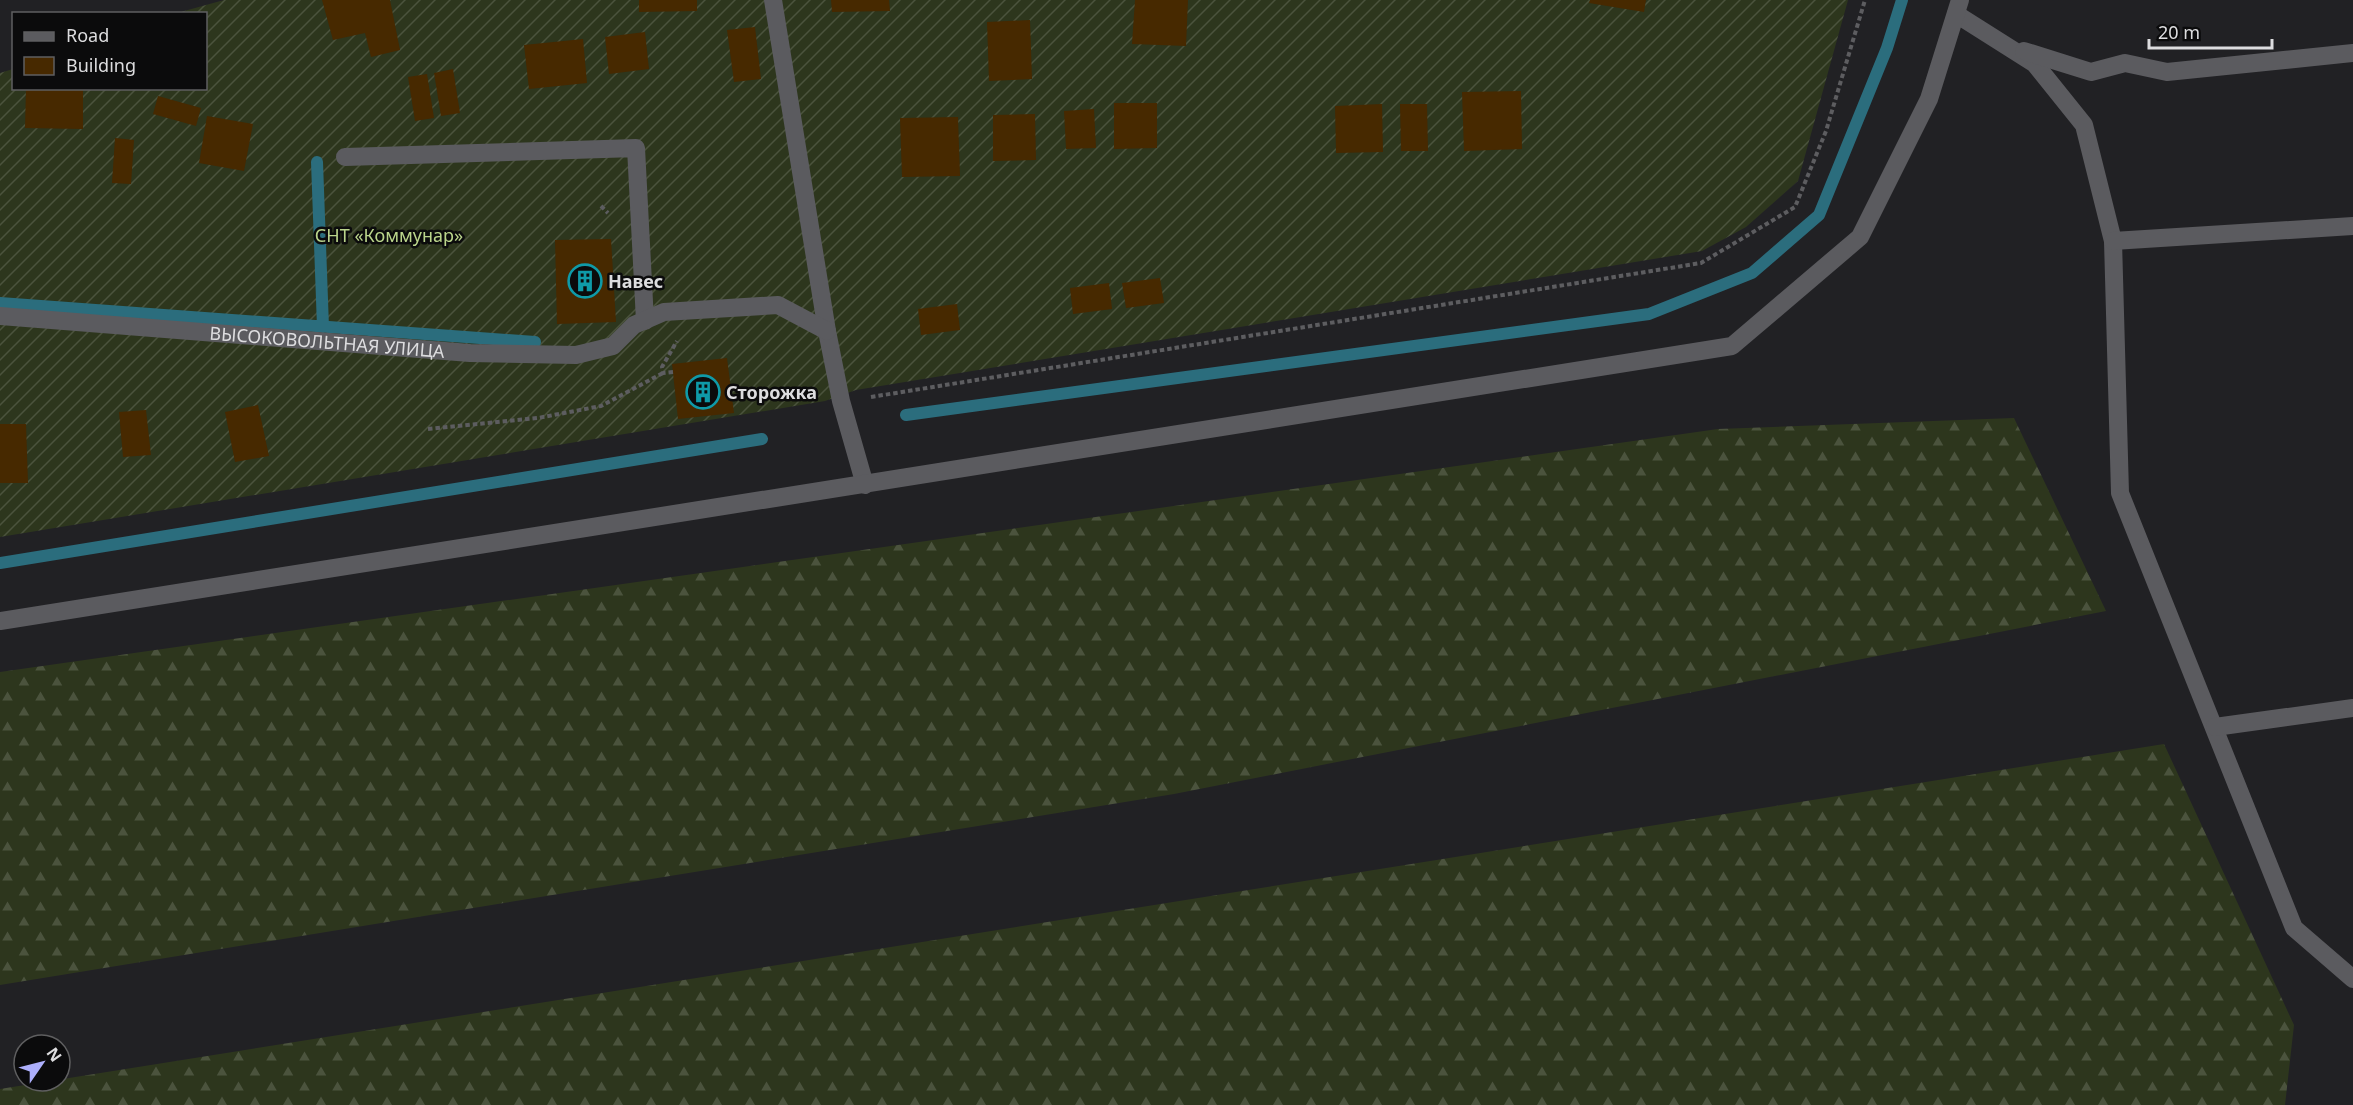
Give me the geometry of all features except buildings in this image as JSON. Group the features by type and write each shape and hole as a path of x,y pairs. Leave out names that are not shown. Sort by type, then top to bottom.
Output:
{"street":[{"path":"773,0 827,331 841,401 865,485"},
{"path":"0,621 1732,346 1860,237 1929,99 1958,7 2005,45 2035,64 2084,125 2113,241 2120,493 2216,727 2294,928 2353,979"},
{"path":"2005,45 2091,72 2126,63 2167,72 2353,53"},
{"path":"345,158 636,148 645,321"},
{"path":"2113,241 2353,226"},
{"name":"ВЫСОКОВОЛЬТНАЯ УЛИЦА","path":"0,316 470,353 576,355 613,346 634,325 664,312 778,305 827,331"},
{"path":"2216,727 2353,708"}],"path":[{"path":"867,398 1701,263 1795,207 1826,131 1866,0"},
{"path":"663,373 663,367 681,333"},
{"path":"428,429 538,418 601,406 663,373 673,372"}],"green space":[{"name":"СНТ «Коммунар»","path":"224,0 1848,0 1798,181 1746,227 1702,251 856,390 825,401 0,537 0,73 12,69 12,90 207,90 207,12 181,12"},
{"path":"2014,418 2106,611 1174,794 0,985 0,672 1718,429"},
{"path":"2164,744 2294,1025 2285,1105 0,1105 0,1089 12,1087 12,1093 72,1093 72,1078"}],"waterway":[{"path":"906,415 1649,314 1752,273 1819,215 1887,48 1902,0"},
{"path":"317,162 323,327"},
{"path":"0,303 535,342"},
{"path":"0,563 762,439"}],"place":[{"name":"Навес","path":"585,281"},
{"name":"Сторожка","path":"703,392"}]}
